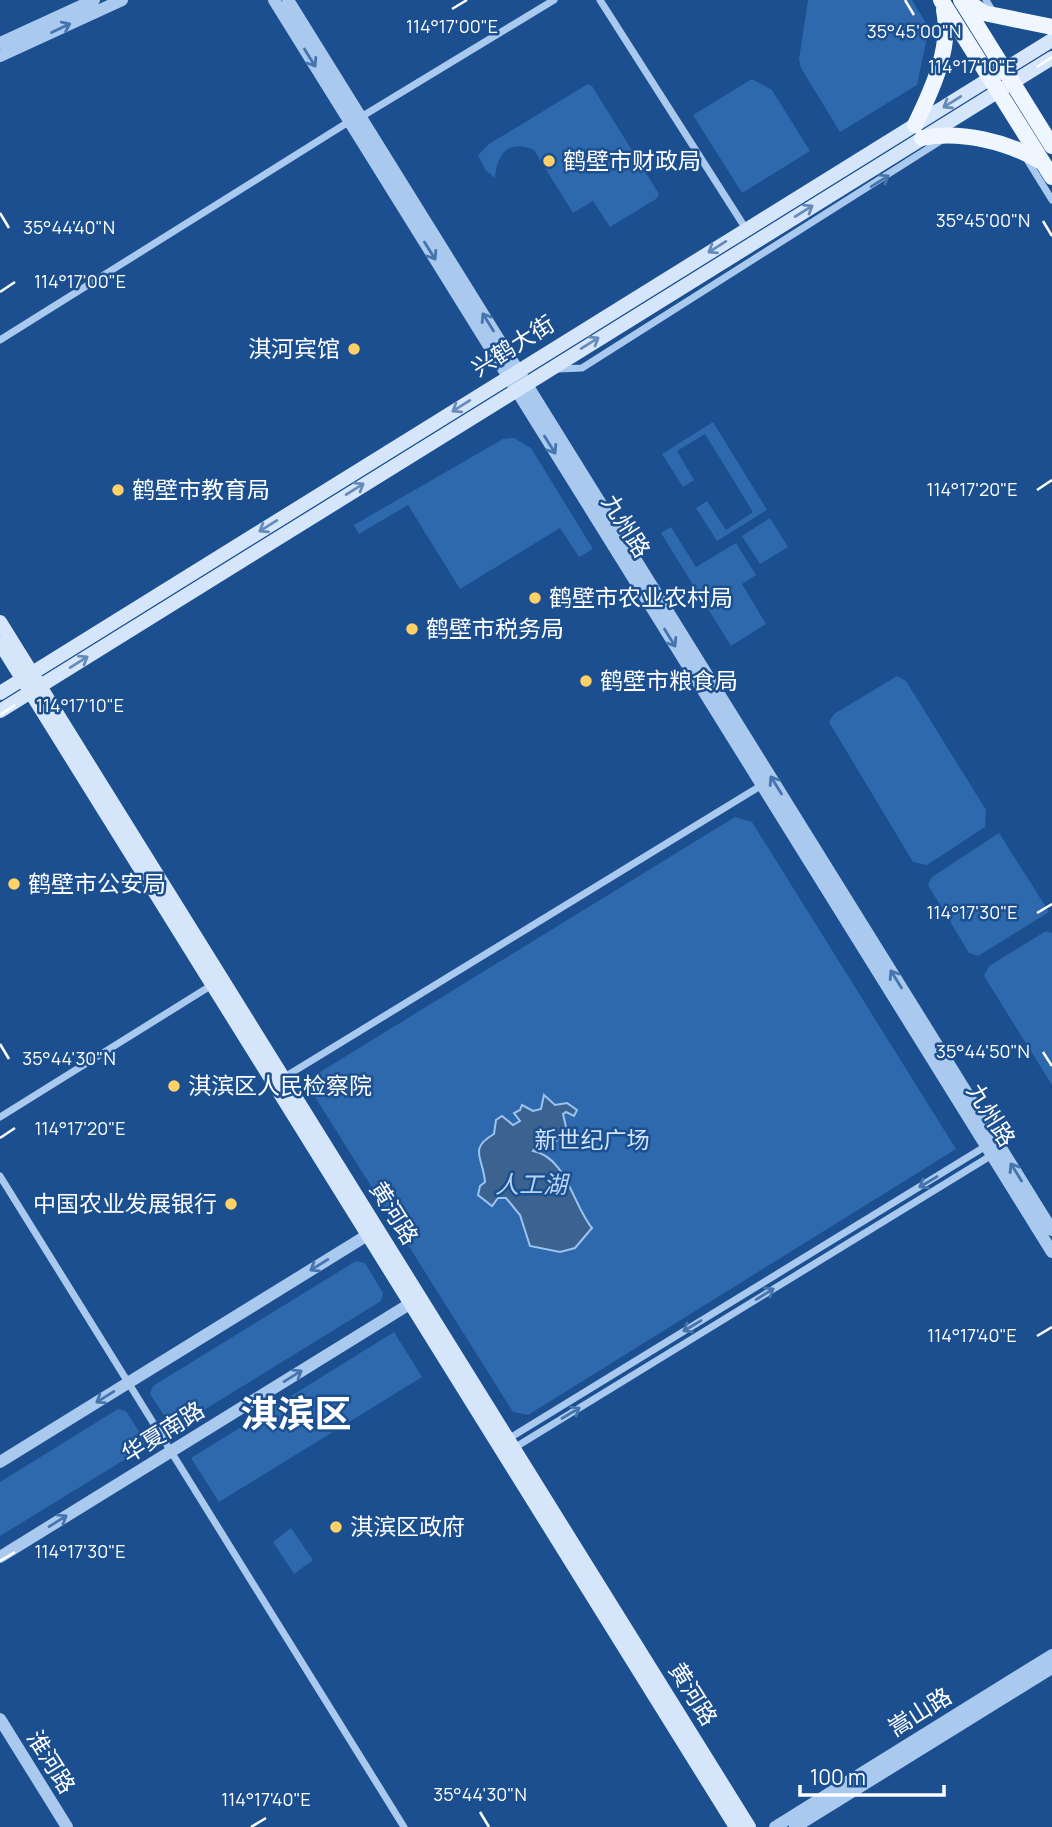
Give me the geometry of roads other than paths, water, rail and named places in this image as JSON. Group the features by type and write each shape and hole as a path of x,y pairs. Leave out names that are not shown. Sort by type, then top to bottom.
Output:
{"main road":[{"path":"941,0 1052,146"},
{"path":"941,0 947,32 918,132 952,133 1022,151 1048,170"},
{"path":"963,0 984,13 1052,27"},
{"path":"963,0 1001,81 1048,170"},
{"name":"兴鹤大街","path":"517,379 547,370 1001,81 1052,40"},
{"name":"兴鹤大街","path":"1001,81 1052,58"},
{"name":"兴鹤大街","path":"1,713 31,683 517,379 746,229 918,132"},
{"name":"黄河路","path":"0,622 31,683 213,985 278,1081"},
{"name":"黄河路","path":"0,643 31,683 415,1300 736,1827"},
{"name":"兴鹤大街","path":"0,693 31,683"},
{"name":"黄河路","path":"415,1300 511,1444 749,1827"}],"street":[{"path":"0,43 94,0"},
{"path":"0,56 122,0"},
{"name":"九州路","path":"274,0 355,119 1052,1230"},
{"name":"九州路","path":"288,0 355,119"},
{"path":"0,341 355,119 554,0"},
{"path":"600,0 746,229"},
{"path":"986,0 996,16"},
{"path":"547,370 582,368 952,133"},
{"path":"1022,151 1052,200"},
{"name":"九州路","path":"517,379 762,785 1052,1252"},
{"path":"278,1081 762,785"},
{"path":"0,1117 213,985"},
{"path":"511,1444 989,1151"},
{"path":"0,1176 404,1827"},
{"path":"0,1462 372,1232"},
{"name":"华夏南路","path":"0,1557 415,1300"},
{"name":"嵩山路","path":"775,1827 1052,1655"},
{"name":"嵩山路","path":"795,1827 1052,1668"},
{"name":"淮河路","path":"0,1719 67,1827"}],"water":[{"name":"人工湖","path":"544,1095 555,1105 567,1103 577,1110 574,1116 566,1112 563,1114 566,1127 570,1130 566,1140 560,1137 556,1141 541,1139 533,1151 544,1155 561,1172 592,1228 575,1248 560,1252 530,1246 520,1215 506,1198 498,1198 492,1206 478,1195 480,1186 485,1182 479,1149 486,1139 494,1134 496,1120 502,1116 513,1125 520,1121 514,1113 520,1110 522,1105 533,1111 541,1109"}],"place":[{"name":"鹤壁市财政局","path":"549,161"},
{"name":"淇河宾馆","path":"354,349"},
{"name":"鹤壁市教育局","path":"118,490"},
{"name":"鹤壁市农业农村局","path":"535,598"},
{"name":"鹤壁市税务局","path":"412,629"},
{"name":"鹤壁市粮食局","path":"586,681"},
{"name":"鹤壁市公安局","path":"14,884"},
{"name":"淇滨区人民检察院","path":"174,1086"},
{"name":"中国农业发展银行","path":"231,1204"},
{"name":"淇滨区政府","path":"336,1527"}],"district":[{"name":"淇滨区","path":"296,1414"}],"park label":[{"name":"新世纪广场","path":"592,1140"}]}
